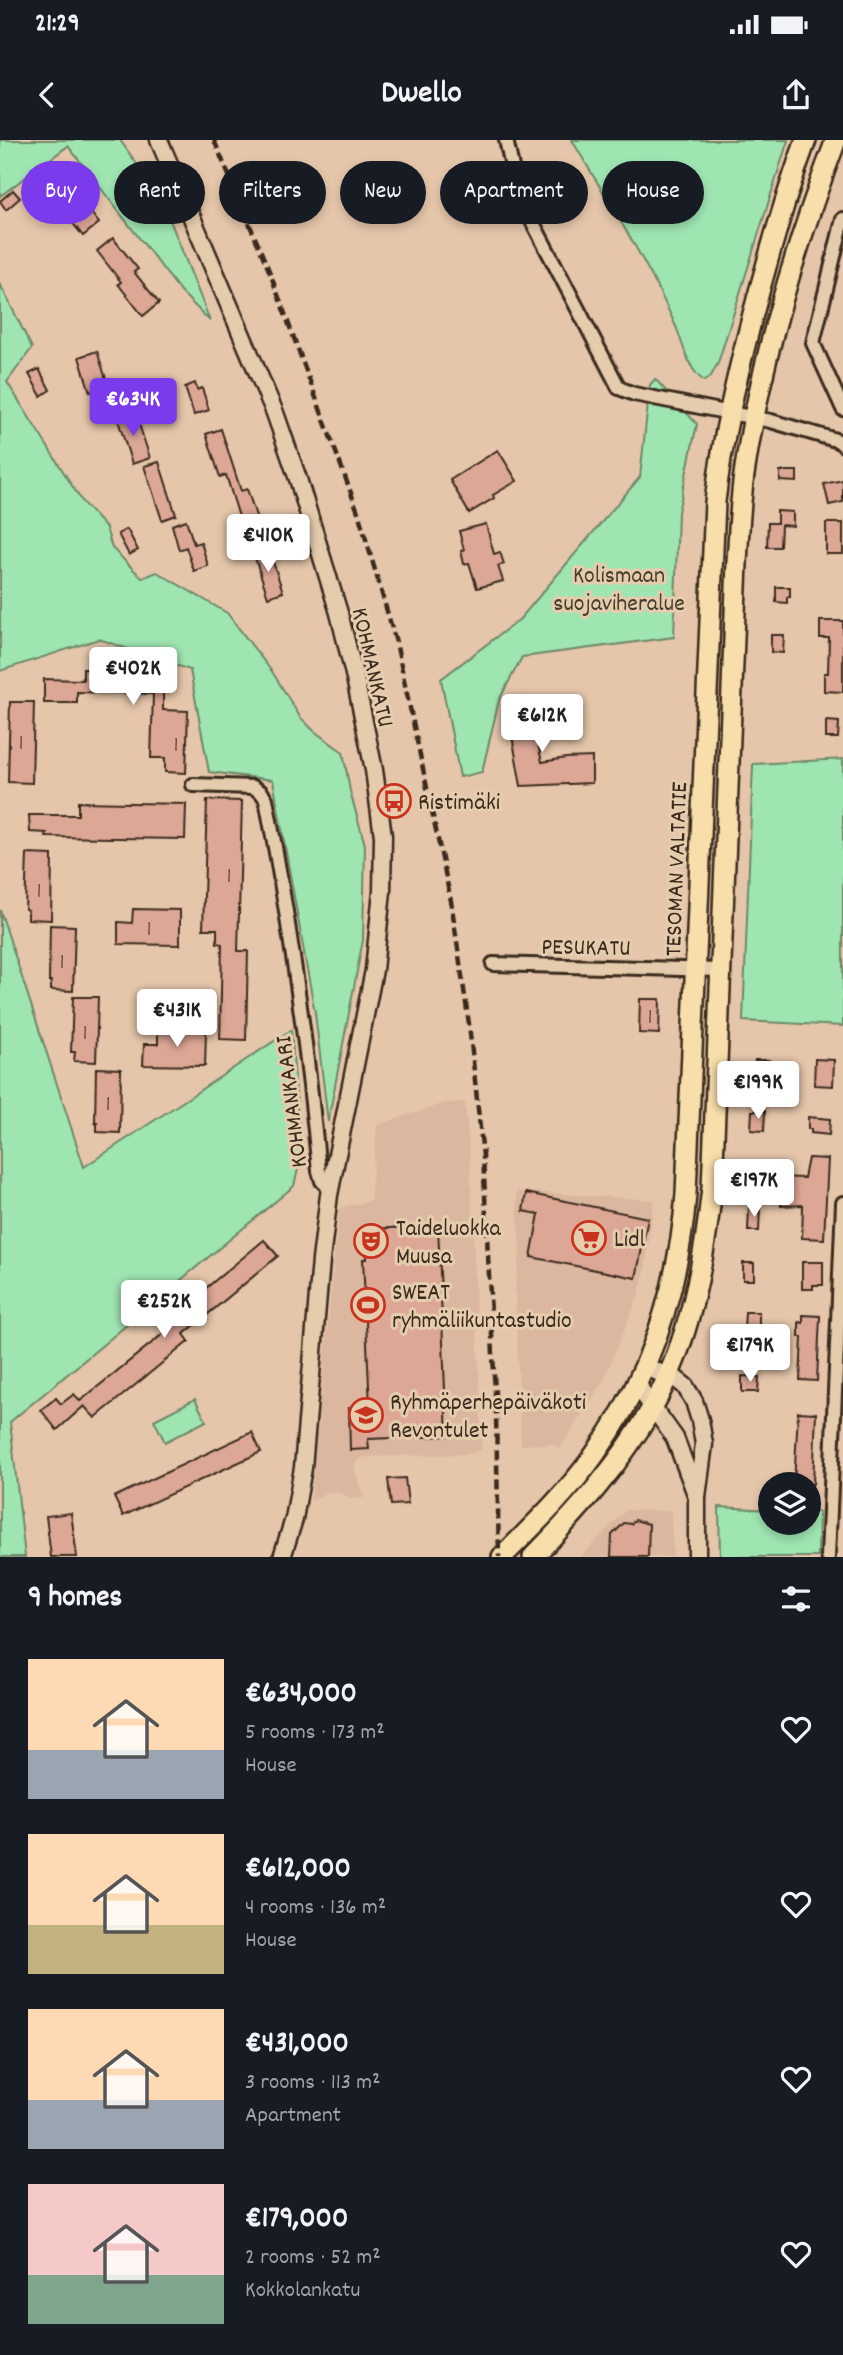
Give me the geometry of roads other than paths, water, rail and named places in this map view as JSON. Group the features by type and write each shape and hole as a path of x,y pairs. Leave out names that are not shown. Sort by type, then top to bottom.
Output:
{"main road":[{"name":"TESOMAN VALTATIE","path":"502,1557 545,1514 596,1452 642,1375 670,1293 685,1217 715,502 729,411 775,234 806,140"},
{"name":"TESOMAN VALTATIE","path":"533,1557 615,1465 653,1406 688,1322 708,1230 712,1188 740,520 745,470 754,417 796,257 836,140"}],"street":[{"name":"KOHMANKATU","path":"159,140 275,414 298,479 347,646 379,802 383,860 374,970 330,1189"},
{"path":"506,140 518,194 615,382 623,390 754,417 839,441 843,445"},
{"path":"843,219 813,343 843,409"},
{"name":"KOHMANKAARI","path":"193,785 253,787 261,792 265,799 293,947 319,1171 322,1181 330,1189 321,1260 303,1468 294,1519 282,1557"},
{"name":"PESUKATU","path":"493,964 721,970"},
{"path":"828,1557 843,1203"},
{"path":"697,1497 675,1438 642,1392 642,1375 667,1376 681,1382 688,1389 700,1420 704,1444 697,1497 697,1557"}],"railway":[{"path":"214,140 270,273 358,512 396,642 451,901 469,1024 483,1156 496,1414 499,1557"}],"place":[{"name":"Ristimäki","path":"394,801"},
{"name":"Lidl","path":"589,1238"},
{"name":"Taideluokka Muusa","path":"371,1241"},
{"name":"SWEAT ryhmäliikuntastudio","path":"368,1305"},
{"name":"Ryhmäperhepäiväkoti Revontulet","path":"366,1415"}],"park label":[{"name":"Kolismaan suojaviheralue","path":"619,588"}]}
